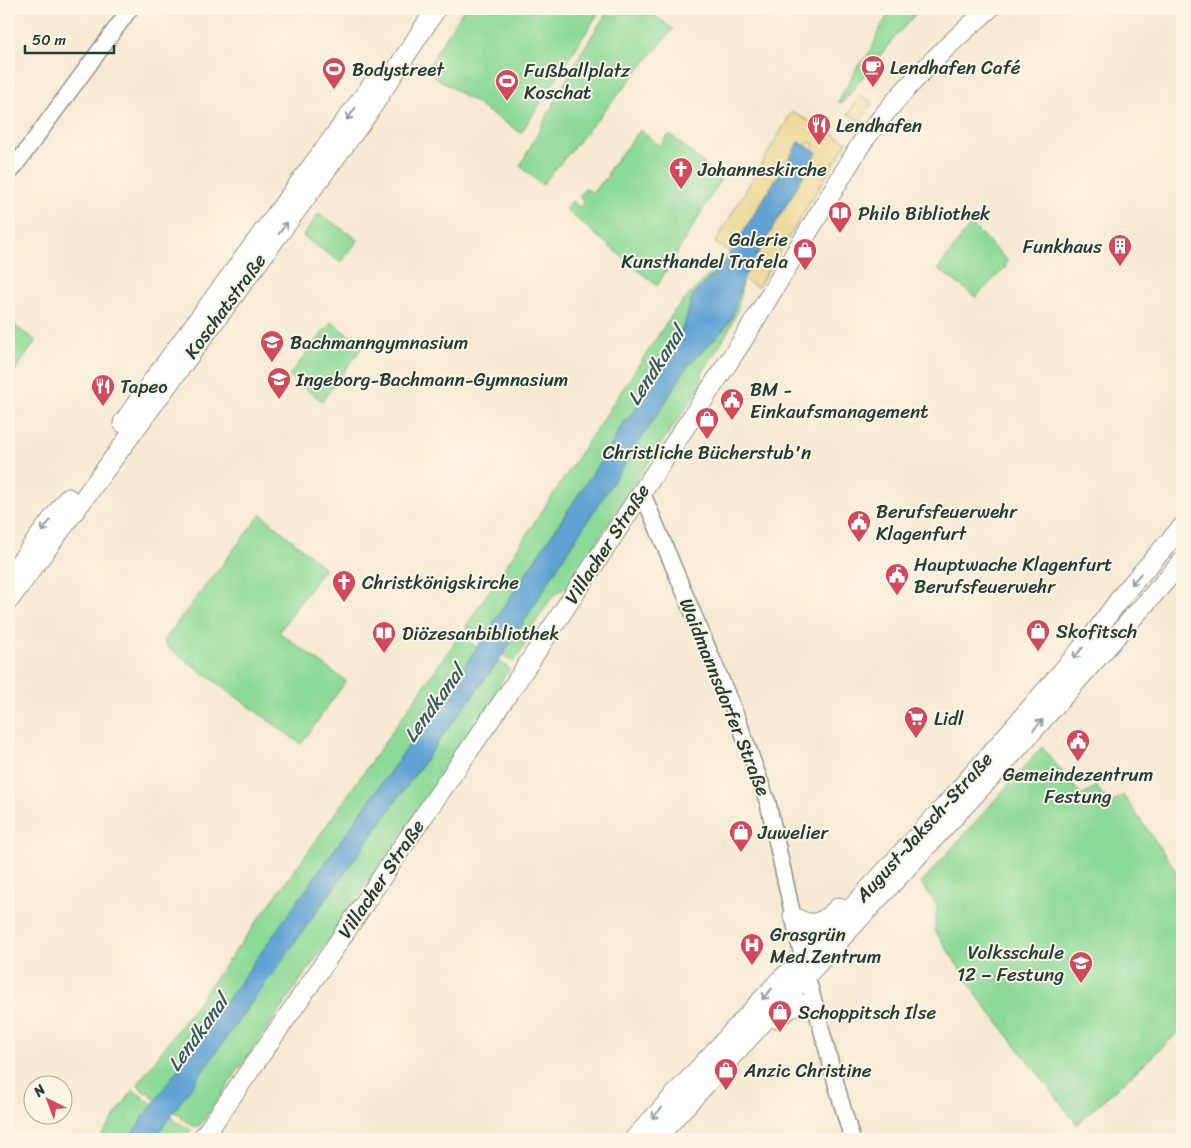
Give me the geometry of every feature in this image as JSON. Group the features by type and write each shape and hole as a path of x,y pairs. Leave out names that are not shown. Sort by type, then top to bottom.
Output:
{"main road":[{"name":"Koschatstraße","path":"9,600 335,146 422,9"},
{"name":"Koschatstraße","path":"9,577 131,413 151,383 335,146 382,92 436,9"},
{"name":"Villacher Straße","path":"202,1139 507,695 741,343 861,144 880,118 912,83 961,34 990,9"},
{"name":"August-Jaksch-Straße","path":"655,1139 760,1025 866,892 1094,634 1124,593 1182,526"},
{"name":"August-Jaksch-Straße","path":"634,1139 781,979 805,968 1015,751 1182,562"},
{"path":"793,916 800,921 809,923 822,922 854,894 866,892"},
{"path":"760,1025 780,1016 795,1005 801,1004 816,1009"}],"street":[{"path":"9,174 130,9"},
{"name":"Waidmannsdorfer Straße","path":"642,492 747,743 768,803 805,968 852,1139"}],"green space":[{"name":"Fußballplatz Koschat","path":"464,9 601,9 521,133 425,70"},
{"path":"609,9 646,9 673,29 542,185 520,166 578,58"},
{"path":"891,9 920,9 842,103 838,102 859,64 875,42 877,34"},
{"path":"640,130 660,146 671,135 721,179 657,286 565,209 572,201 579,207 585,201 579,196 586,188 592,193 607,177 610,168"},
{"path":"319,213 358,240 341,263 303,236"},
{"path":"971,224 1007,260 1005,268 976,297 938,269"},
{"path":"719,265 722,265 693,295 685,323 648,390 621,426 612,444 481,641 467,631 466,626 675,310"},
{"path":"742,280 740,301 735,317 701,375 703,381 699,389 645,467 568,586 555,594 548,603 530,631 524,647 514,662 503,655 686,368 725,328 732,317"},
{"path":"9,321 36,341 9,379"},
{"path":"331,322 363,346 322,401 289,376"},
{"path":"261,514 325,568 279,632 346,681 301,744 166,646 164,640"},
{"path":"459,636 477,647 452,685 156,1100 150,1096 151,1094 141,1089 138,1084 310,849"},
{"path":"499,661 510,669 499,684 503,688 201,1124 193,1126 181,1118 182,1116 178,1113 173,1112 449,727"},
{"path":"1042,747 1082,796 1096,786 1110,804 1123,795 1182,879 1182,1028 1077,1124 979,998 935,931 937,906 921,883"},
{"path":"133,1090 146,1101 153,1104 128,1139 99,1139"},
{"path":"170,1116 177,1123 191,1130 185,1139 154,1139"}],"sand":[{"path":"860,96 873,102 860,121 848,114"},
{"path":"792,112 847,142 758,287 743,279 817,152 812,149 814,144 809,142 806,146 799,142 730,253 715,243"}],"water":[{"path":"799,142 817,152 743,279 732,317 725,328 686,368 503,655 449,727 154,1139 128,1139 452,685 612,444 621,426 648,390 685,323 693,295 722,266"}],"place":[{"name":"Lendhafen Café","path":"873,88"},
{"name":"Bodystreet","path":"334,90"},
{"name":"Fußballplatz Koschat","path":"507,102"},
{"name":"Lendhafen","path":"819,146"},
{"name":"Johanneskirche","path":"681,190"},
{"name":"Philo Bibliothek","path":"840,234"},
{"name":"Funkhaus","path":"1120,267"},
{"name":"Galerie Kunsthandel Trafela","path":"805,271"},
{"name":"Bachmanngymnasium","path":"272,363"},
{"name":"Ingeborg-Bachmann-Gymnasium","path":"279,400"},
{"name":"Tapeo","path":"103,407"},
{"name":"BM - Einkaufsmanagement","path":"732,421"},
{"name":"Christliche Bücherstub'n","path":"707,440"},
{"name":"Berufsfeuerwehr Klagenfurt","path":"859,543"},
{"name":"Hauptwache Klagenfurt Berufsfeuerwehr","path":"897,596"},
{"name":"Christkönigskirche","path":"344,603"},
{"name":"Skofitsch","path":"1038,652"},
{"name":"Diözesanbibliothek","path":"384,654"},
{"name":"Lidl","path":"916,739"},
{"name":"Gemeindezentrum Festung","path":"1078,762"},
{"name":"Juwelier","path":"741,853"},
{"name":"Grasgrün Med.Zentrum","path":"752,966"},
{"name":"Volksschule 12 – Festung","path":"1081,984"},
{"name":"Schoppitsch Ilse","path":"780,1033"},
{"name":"Anzic Christine","path":"726,1091"}],"water label":[{"name":"Lendkanal","path":"656,366"},
{"name":"Lendkanal","path":"434,704"},
{"name":"Lendkanal","path":"198,1033"}]}
